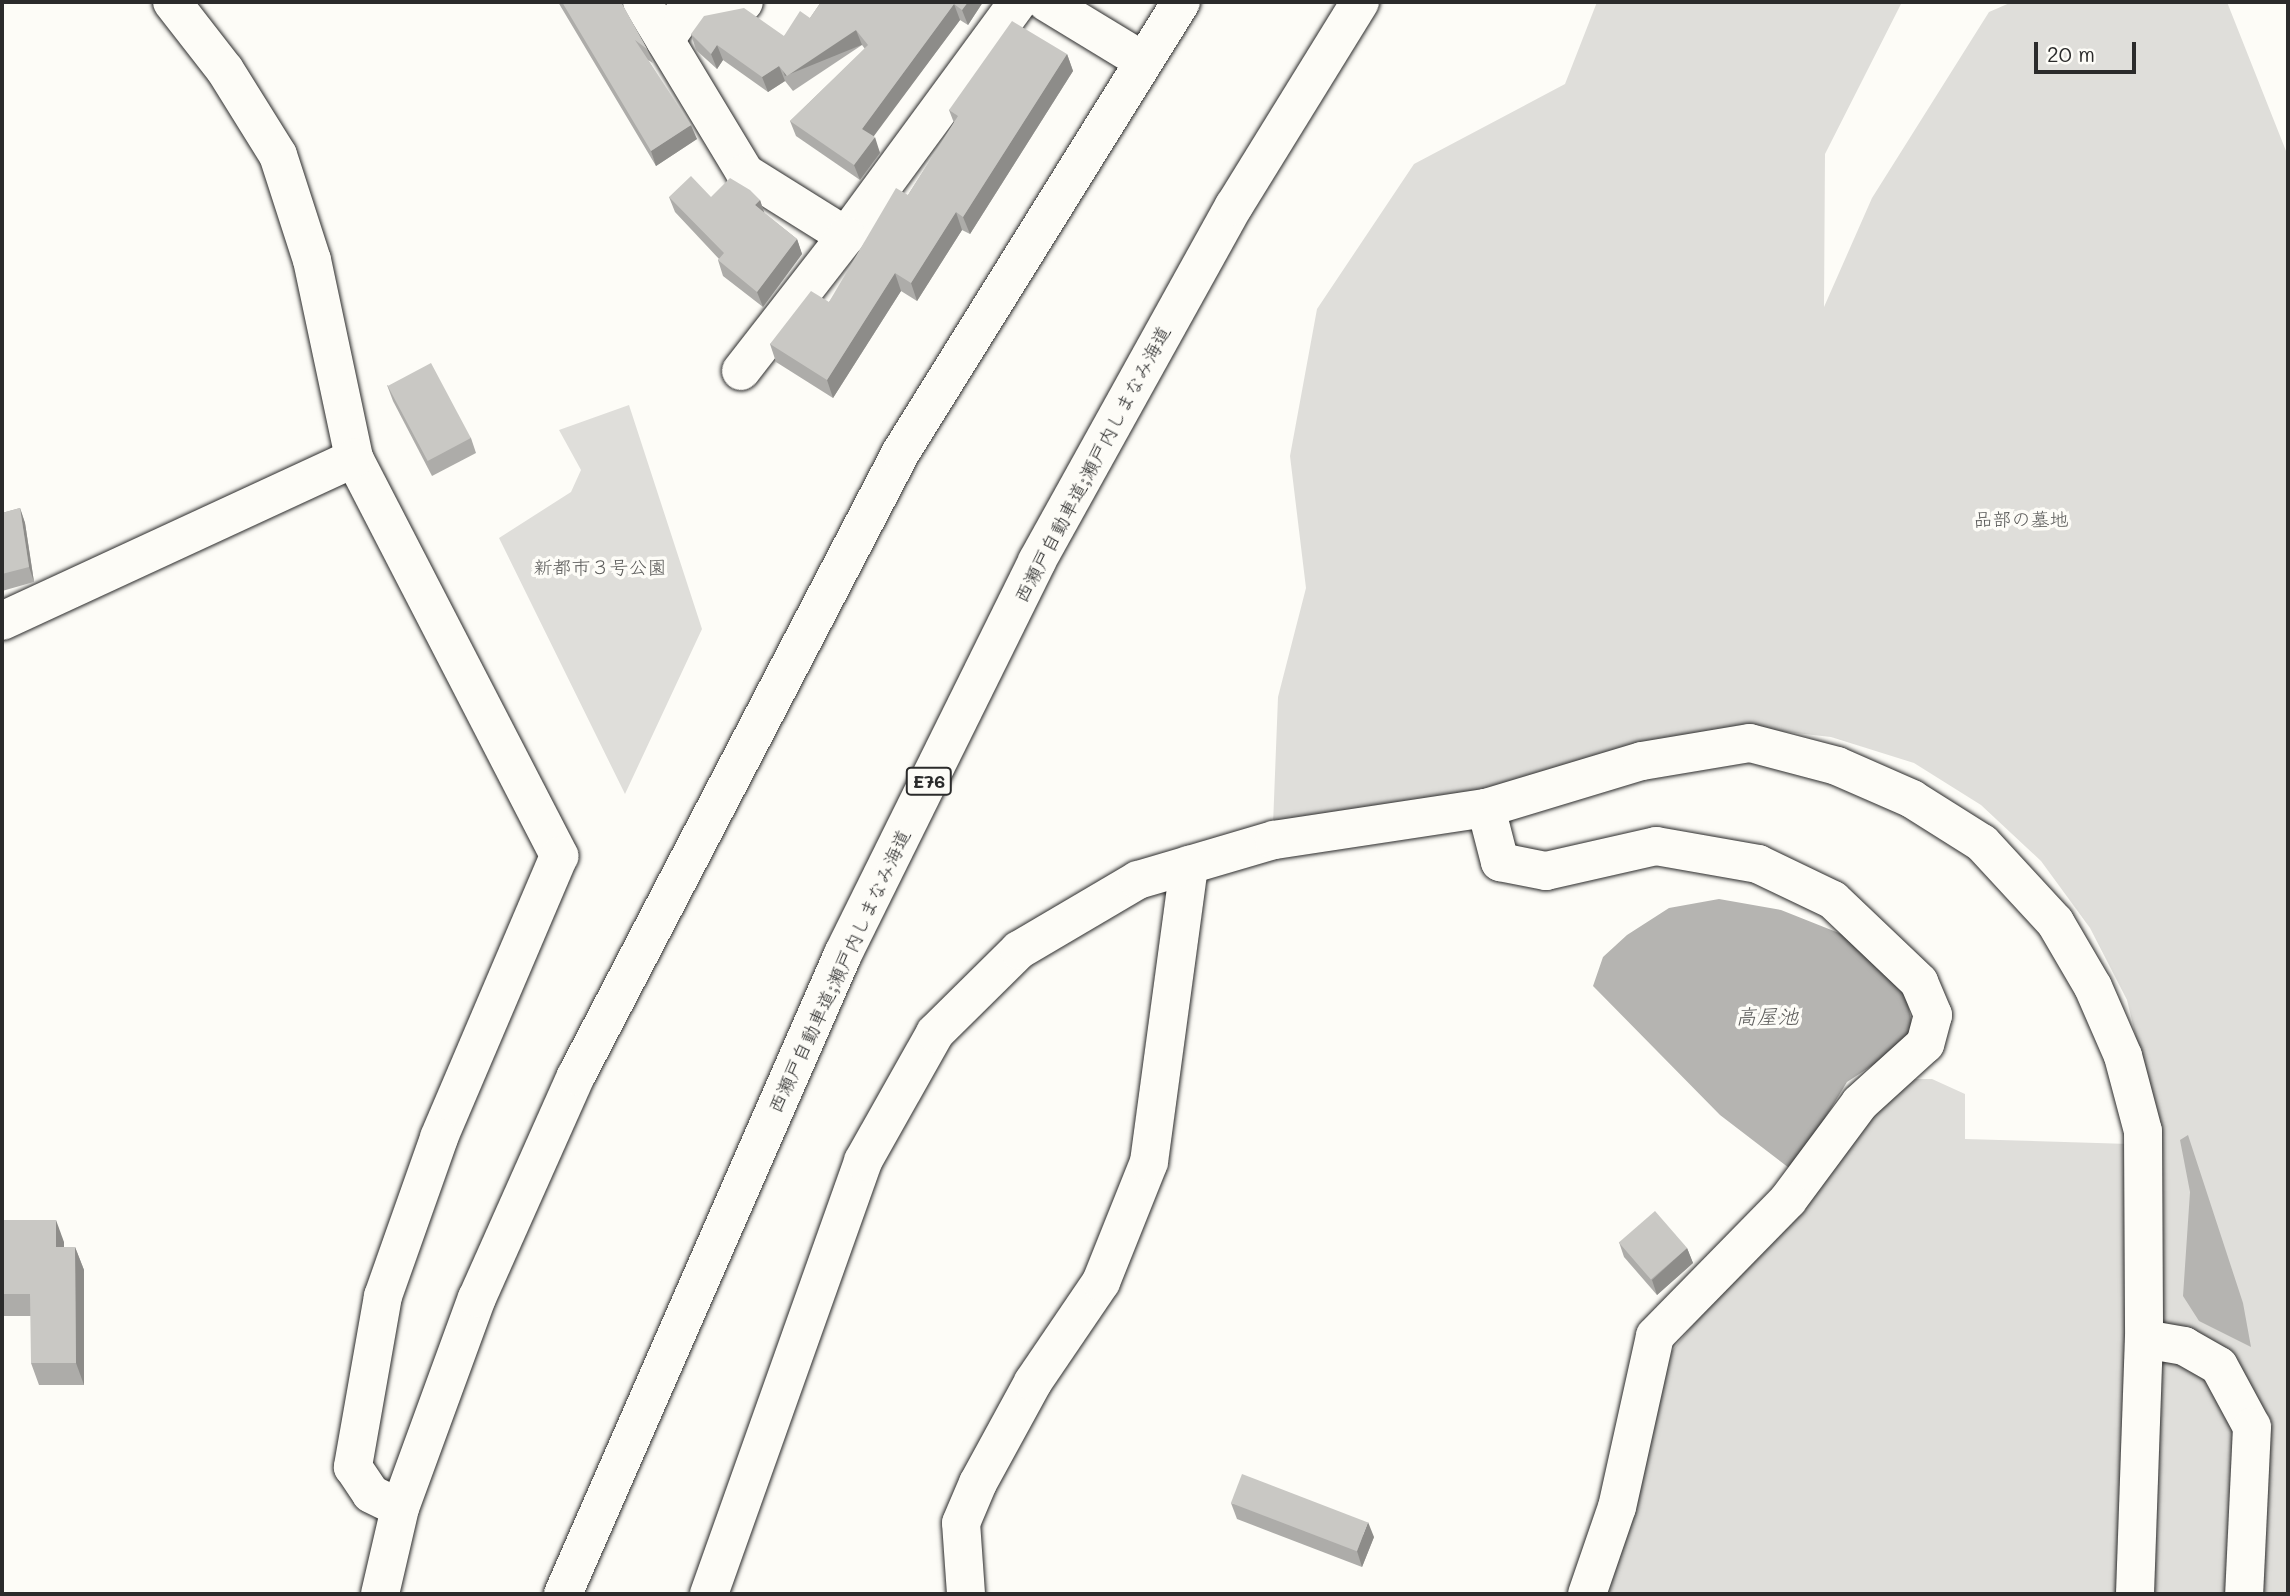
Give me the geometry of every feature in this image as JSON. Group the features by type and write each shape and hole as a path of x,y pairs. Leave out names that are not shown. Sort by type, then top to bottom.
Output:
{"main road":[{"path":"172,2 225,70 278,155 312,260 354,458 559,856 439,1138 383,1296 352,1467 372,1494 400,1508"},
{"path":"642,2 745,173 846,236"},
{"path":"665,40 683,13 744,2"},
{"path":"741,371 846,236 1018,2"},
{"path":"1046,2 1143,61"},
{"path":"380,1594 400,1508 477,1298 576,1076 901,452 1181,2"},
{"name":"西瀬戸自動車道;瀬戸内しまなみ海道","path":"563,1594 844,954 1038,561 1234,206 1360,2"},
{"path":"2,621 354,458"},
{"path":"709,1594 863,1161 935,1033 1019,950 1138,880 1274,840 1486,808 1642,761 1750,743 1837,766 1912,799 1982,843 2055,922 2123,1056 2143,1131 2144,1339 2135,1594"},
{"path":"1486,808 1500,862 1546,871 1656,846 1758,864 1843,909 1919,982 1933,1015 1925,1044 1860,1103 1788,1200 1655,1336 1617,1507 1587,1594"},
{"path":"966,1594 961,1523 978,1483 1033,1382 1101,1282 1149,1162 1189,865"},
{"path":"2144,1339 2184,1346 2219,1366 2252,1427 2244,1594"}],"green space":[{"name":"品部の墓地","path":"1597,2 1902,2 1825,154 1824,307 1872,198 1989,12 2012,2 2227,2 2288,156 2288,1594 1602,1594 1672,1351 1867,1109 1906,1079 1932,1079 1965,1094 1965,1139 2162,1145 2127,1000 2090,928 2041,861 1981,805 1914,763 1831,737 1753,728 1487,790 1273,825 1278,697 1306,588 1290,456 1317,309 1414,164 1565,84"},
{"name":"新都市３号公園","path":"629,405 702,629 625,794 499,538 571,492 581,470 559,430"}],"water":[{"name":"高屋池","path":"1719,899 1781,910 1854,939 1906,994 1912,1024 1905,1044 1847,1082 1793,1171 1720,1115 1593,986 1603,957 1627,935 1669,908"},
{"path":"2188,1135 2243,1303 2251,1347 2199,1321 2183,1296 2190,1192 2180,1140"}],"building":[{"path":"562,2 621,2 647,49 635,40 691,125 651,151"},
{"path":"821,2 968,2 962,10 954,4 862,129 875,137 854,165 790,121 868,45 856,30 787,76 779,66 762,77 717,45 711,54 691,34 704,16 744,8 784,36 800,11 810,18"},
{"path":"1012,21 1067,54 963,217 956,212 911,283 895,273 827,380 770,344 811,291 829,302 896,188 908,195 958,116 949,110"},
{"path":"691,176 711,197 730,178 750,190 760,200 755,205 797,239 757,292 718,260 724,253 669,197"},
{"path":"431,363 471,438 428,461 388,386"},
{"path":"20,508 29,567 2,574 2,513"},
{"path":"1655,1211 1687,1248 1651,1279 1619,1242"},
{"path":"2,1220 56,1220 56,1247 75,1247 76,1363 31,1363 30,1294 2,1294"},
{"path":"1242,1474 1368,1522 1357,1551 1231,1503"}]}
